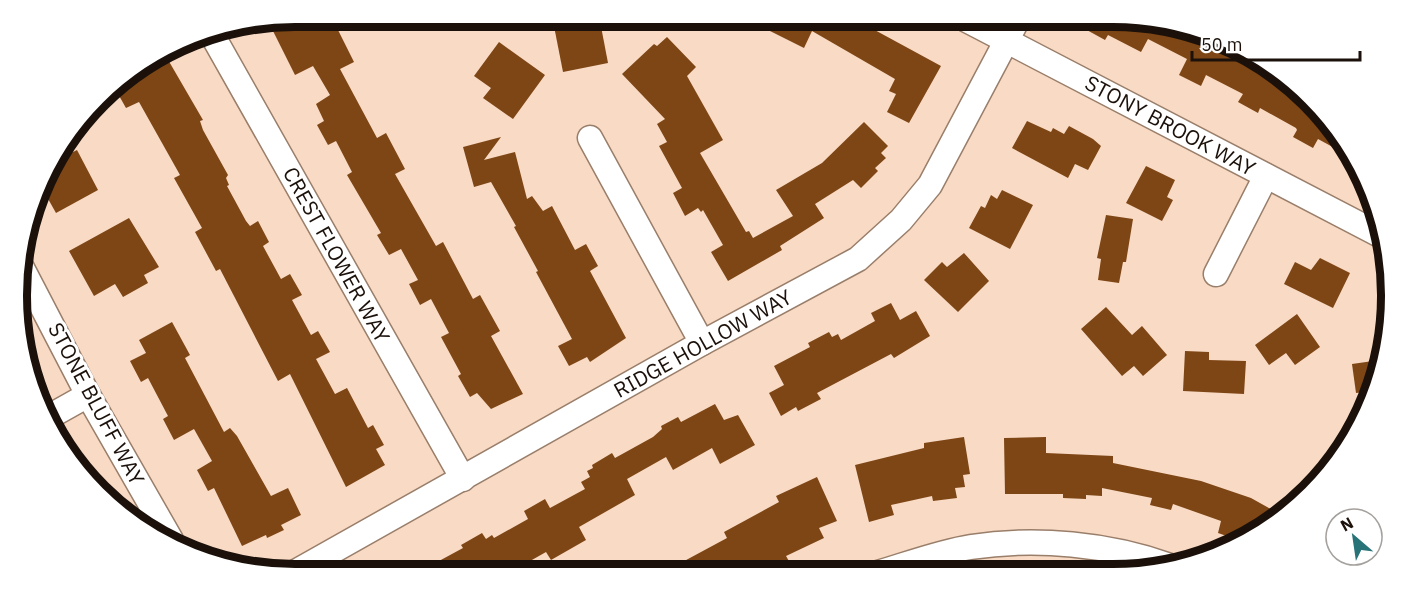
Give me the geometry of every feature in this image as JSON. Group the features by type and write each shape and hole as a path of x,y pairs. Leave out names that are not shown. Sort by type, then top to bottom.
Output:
{"street":[{"name":"STONY BROOK WAY","path":"981,27 1373,232"},
{"name":"RIDGE HOLLOW WAY","path":"310,564 702,343 858,260 901,220 930,185 1013,27"},
{"name":"CREST FLOWER WAY","path":"215,39 463,479"},
{"path":"590,138 702,343"},
{"path":"1216,274 1266,176"},
{"name":"STONE BLUFF WAY","path":"28,279 88,395 165,530"},
{"path":"55,414 88,395"},
{"path":"910,564 971,547 1050,542 1131,554 1154,561"}],"building":[{"path":"336,27 354,62 340,69 377,138 386,133 405,169 395,174 436,246 443,242 473,299 480,295 500,331 491,336 523,394 491,409 477,393 470,397 458,376 461,374 441,337 449,333 431,299 420,305 409,284 418,280 401,249 389,255 377,235 381,233 347,175 352,172 336,141 328,145 317,125 324,121 316,104 330,95 313,66 295,75 272,28"},
{"path":"554,27 601,27 608,63 563,72"},
{"path":"762,27 869,27 941,66 909,123 887,112 896,94 889,91 895,79 812,31 804,48"},
{"path":"1086,27 1112,27 1148,29 1182,36 1212,46 1276,82 1314,118 1339,150 1318,139 1313,148 1293,137 1296,128 1260,108 1258,113 1238,102 1243,94 1206,75 1201,86 1179,75 1187,59 1148,39 1141,52 1108,35 1105,40 1085,29"},
{"path":"667,37 696,67 687,76 723,140 700,153 746,232 749,231 753,238 793,216 776,190 822,163 864,122 888,146 881,153 886,158 875,168 878,171 861,188 853,180 815,204 824,218 780,246 782,250 728,281 711,252 723,245 703,210 701,212 698,208 685,216 673,193 682,188 659,146 667,142 657,124 665,119 622,74 654,44 657,46"},
{"path":"499,42 545,75 513,119 483,98 491,88 474,76"},
{"path":"168,60 203,120 200,121 203,130 228,175 226,178 229,185 227,186 246,221 250,226 258,221 269,242 263,246 281,279 290,274 302,295 292,300 311,335 318,331 330,352 316,359 335,394 347,388 368,428 373,425 384,445 376,449 385,465 346,487 290,374 278,381 220,269 216,271 195,232 202,228 174,178 180,175 139,102 126,108 118,94 146,72"},
{"path":"1027,121 1051,132 1053,128 1064,134 1069,126 1093,139 1101,146 1088,170 1075,164 1068,178 1012,148"},
{"path":"501,137 484,160 515,152 527,199 532,196 543,211 552,206 575,250 586,244 598,266 590,271 626,338 590,362 587,357 569,366 558,346 572,339 536,272 538,271 514,227 516,226 491,182 474,187 463,147"},
{"path":"77,150 98,190 56,213 46,195 66,155"},
{"path":"1146,166 1175,180 1167,197 1173,200 1162,221 1126,203"},
{"path":"1002,190 1033,205 1010,249 969,228 981,206 985,208 991,195 997,199"},
{"path":"1106,215 1133,219 1126,262 1123,262 1119,283 1098,280 1101,259 1097,258"},
{"path":"129,218 159,267 144,275 148,283 123,297 115,284 94,296 69,251"},
{"path":"964,253 989,281 958,312 924,280 942,262 947,267"},
{"path":"1320,258 1350,273 1333,308 1284,284 1295,262 1311,270"},
{"path":"891,303 900,320 916,311 930,336 894,358 891,354 817,393 821,399 798,411 796,407 781,416 769,393 784,385 774,366 810,347 808,343 829,332 832,337 838,334 841,340 875,321 871,313"},
{"path":"1106,307 1132,335 1142,326 1167,355 1143,376 1134,366 1122,376 1081,329"},
{"path":"1297,314 1320,347 1295,365 1286,353 1269,365 1255,345"},
{"path":"172,322 190,355 185,358 224,432 230,428 237,436 271,496 288,488 301,515 281,525 284,530 242,546 214,488 208,491 197,470 212,461 194,429 174,440 163,419 168,416 148,378 141,382 130,361 146,353 139,340"},
{"path":"1185,351 1209,352 1209,360 1246,361 1244,394 1183,391"},
{"path":"1373,361 1363,392 1356,393 1352,364"},
{"path":"715,404 724,420 738,415 755,445 720,464 712,448 673,470 666,457 627,479 635,495 579,527 586,540 551,560 546,552 525,564 433,564 463,548 461,545 482,533 486,539 492,535 494,538 528,519 524,511 545,499 550,508 585,489 581,482 590,477 587,471 593,468 592,465 612,453 615,458 653,437 662,429 661,426 678,417 681,422"},
{"path":"964,437 970,474 963,475 965,487 955,488 957,498 933,501 932,496 891,505 894,515 869,522 855,465 924,448 924,443"},
{"path":"1046,437 1046,453 1113,456 1113,463 1201,481 1251,498 1274,511 1229,537 1218,533 1221,521 1173,504 1171,510 1150,505 1152,498 1102,488 1102,496 1086,495 1086,499 1063,498 1063,494 1005,494 1004,438"},
{"path":"817,477 837,521 819,528 824,538 786,556 790,563 788,564 750,564 749,562 744,564 679,564 727,538 724,532 779,502 776,496"}]}
